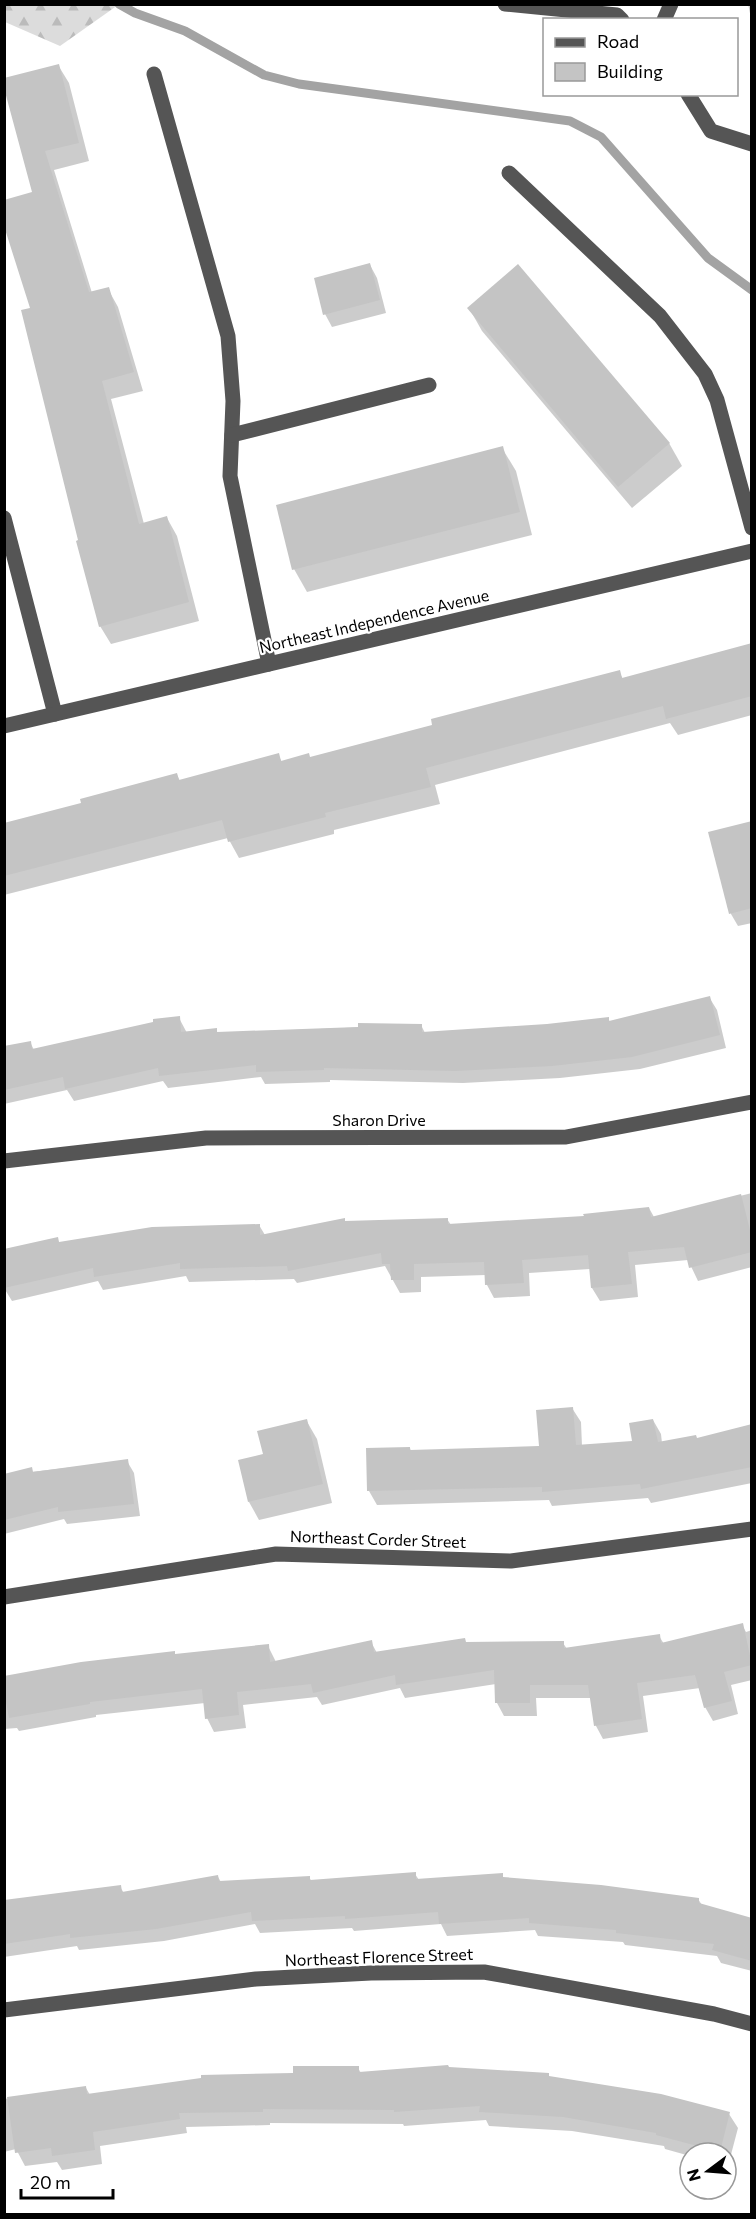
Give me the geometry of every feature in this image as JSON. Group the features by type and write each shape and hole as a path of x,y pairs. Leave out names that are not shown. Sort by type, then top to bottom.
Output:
{"street":[{"path":"505,4 617,15 620,18"},
{"path":"665,18 671,4"},
{"path":"154,74 228,336 233,401 231,476 269,664"},
{"path":"689,96 711,131 752,144"},
{"path":"509,173 660,316 705,374 717,400 752,528"},
{"path":"232,435 429,385"},
{"path":"4,518 55,714"},
{"name":"Northeast Independence Avenue","path":"4,726 752,551"},
{"name":"Sharon Drive","path":"4,1161 206,1138 566,1137 752,1102"},
{"name":"Northeast Corder Street","path":"4,1597 276,1554 511,1561 752,1529"},
{"name":"Northeast Florence Street","path":"4,2010 256,1979 371,1973 484,1972 714,2014 752,2024"}],"green space":[{"path":"5,4 118,5 60,46 5,22"}],"building":[{"path":"59,64 79,143 45,151 89,292 109,287 134,372 102,381 139,524 167,516 189,602 99,627 21,310 30,308 4,226 4,200 32,192 4,88 4,78"},
{"path":"370,263 380,300 323,315 314,278"},
{"path":"518,264 670,443 618,487 467,308"},
{"path":"503,446 520,512 292,570 276,505"},
{"path":"752,643 752,696 666,719 663,706 426,768 431,787 325,813 326,817 228,842 222,820 4,876 4,823 81,803 80,799 177,773 179,780 279,753 281,761 309,753 310,757 432,725 431,719 620,670 622,678"},
{"path":"752,821 752,908 729,914 708,832"},
{"path":"710,996 720,1035 632,1057 552,1066 455,1071 324,1068 324,1070 256,1072 256,1065 159,1076 158,1068 65,1089 63,1077 4,1090 4,1046 31,1041 32,1049 153,1022 153,1019 180,1016 181,1032 217,1028 217,1032 358,1027 358,1023 422,1024 422,1032 547,1024 609,1017 609,1021"},
{"path":"741,1194 752,1238 752,1252 689,1268 684,1247 628,1252 632,1284 591,1288 588,1255 522,1260 524,1283 485,1285 484,1262 414,1264 414,1280 391,1280 390,1264 382,1264 381,1253 288,1271 287,1266 180,1269 180,1263 94,1277 93,1268 4,1288 4,1249 58,1237 59,1242 152,1227 260,1224 260,1235 345,1218 345,1221 448,1218 448,1224 584,1216 583,1214 649,1207 651,1217"},
{"path":"573,1407 576,1445 632,1441 629,1423 653,1419 658,1442 696,1435 697,1438 752,1424 752,1467 641,1489 640,1484 542,1492 542,1487 367,1491 366,1448 410,1447 410,1450 539,1446 536,1410"},
{"path":"307,1419 323,1484 248,1502 238,1460 263,1454 257,1431"},
{"path":"128,1459 134,1504 58,1512 58,1507 4,1520 4,1474 32,1467 33,1472"},
{"path":"743,1623 752,1665 724,1672 732,1701 704,1708 695,1675 637,1683 642,1719 594,1726 588,1685 530,1685 530,1703 495,1703 494,1670 396,1685 395,1675 313,1693 311,1684 237,1692 239,1715 205,1719 202,1689 90,1702 90,1704 9,1718 4,1691 4,1676 81,1662 175,1651 175,1654 269,1644 270,1662 372,1640 374,1652 465,1638 466,1642 564,1641 564,1648 660,1634 661,1643"},
{"path":"416,1872 416,1879 503,1873 503,1877 601,1885 699,1898 699,1903 752,1918 752,1961 712,1950 714,1944 616,1933 616,1930 529,1923 529,1918 439,1924 438,1912 345,1919 345,1916 252,1921 251,1912 156,1929 70,1938 70,1934 4,1944 4,1900 121,1885 122,1892 218,1875 219,1881 310,1876 310,1880"},
{"path":"448,2065 449,2067 549,2073 549,2076 661,2094 730,2112 723,2141 679,2141 656,2135 656,2133 563,2117 479,2112 480,2106 394,2112 394,2110 263,2109 263,2112 179,2113 180,2119 93,2132 95,2150 52,2156 51,2148 15,2153 7,2097 86,2086 87,2094 201,2078 201,2075 293,2073 293,2066 359,2066 359,2072"}],"waterway":[{"path":"119,4 135,13 185,31 264,75 299,84 570,121 601,137 708,258 752,290"}]}
